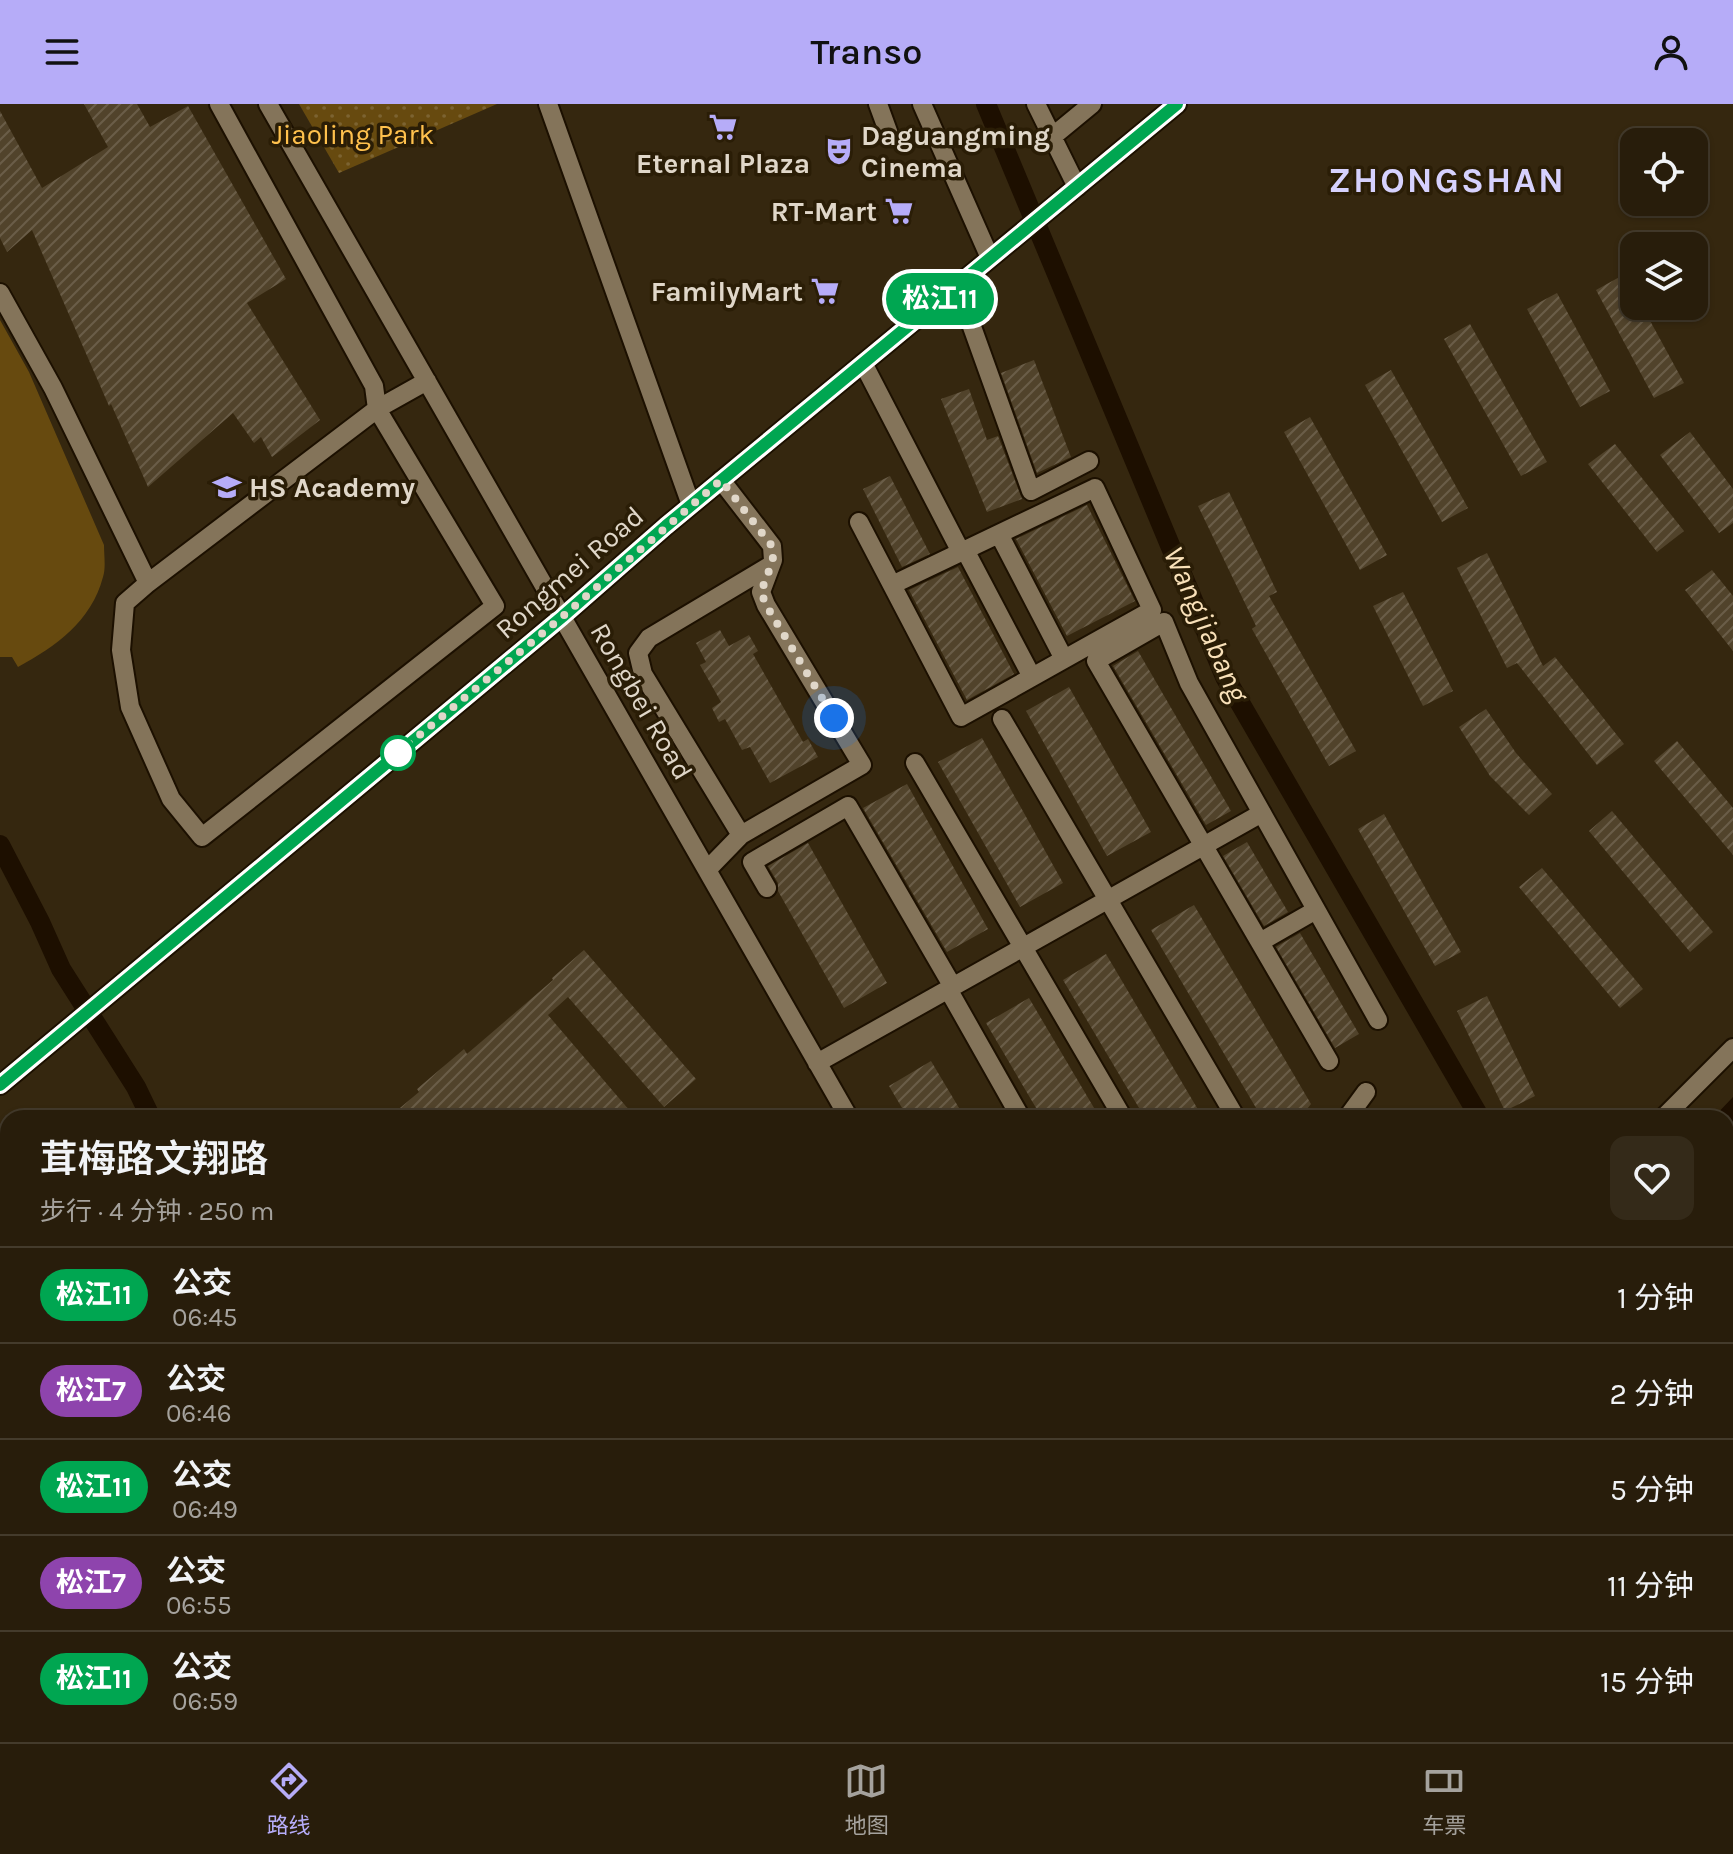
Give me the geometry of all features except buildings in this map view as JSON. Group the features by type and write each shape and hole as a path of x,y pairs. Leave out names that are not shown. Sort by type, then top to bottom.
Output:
{"street":[{"path":"219,104 374,386 377,409 495,606 202,837 171,799 130,707 121,650 125,603 377,409 427,381"},
{"name":"Rongbei Road","path":"268,104 844,1110"},
{"path":"548,104 691,505"},
{"path":"878,104 889,134"},
{"path":"922,104 990,258"},
{"path":"1036,104 1072,191"},
{"path":"1052,137 1092,104"},
{"name":"Rongmei Road","path":"0,1085 562,617 691,505 1177,104"},
{"path":"957,285 1031,491 1089,461"},
{"path":"0,293 53,388 148,583"},
{"path":"863,363 1032,677"},
{"path":"707,870 741,835 862,765 766,605 761,592 771,565 772,546 721,480"},
{"path":"859,522 961,717 1152,610 1095,488 892,585"},
{"path":"999,534 1064,659"},
{"path":"741,835 643,674 638,653 649,638 771,565"},
{"path":"1329,1061 1096,661 1164,622 1189,683 1378,1020"},
{"path":"1002,719 1231,1110"},
{"path":"915,763 1118,1110"},
{"path":"767,888 752,862 848,806 1017,1110"},
{"path":"817,1063 1262,813"},
{"path":"1260,942 1316,910"},
{"path":"1671,1110 1733,1048"},
{"path":"1353,1110 1366,1092"}],"green space":[{"name":"Jiaoling Park","path":"299,104 497,104 339,173"},
{"path":"0,320 29,372 104,545 104,573 97,593 81,620 46,650 18,667 12,657 0,657"}],"shaded area":[{"path":"1733,1097 1733,1110 1721,1110"}],"waterway":[{"name":"Wangjiabang","path":"986,104 1225,677 1475,1110"},
{"path":"0,845 61,969 136,1087 147,1110"}],"bus line":[{"name":"松江11","path":"0,1085 562,617 666,526 1177,104"}],"place":[{"name":"Eternal Plaza","path":"723,127"},
{"name":"Daguangming Cinema","path":"839,151"},
{"name":"RT-Mart","path":"899,211"},
{"name":"FamilyMart","path":"825,291"},
{"name":"HS Academy","path":"227,487"}],"district":[{"name":"ZHONGSHAN","path":"1447,179"}],"route":[{"path":"398,753 721,480 772,546 773,560 761,592 834,718"}]}
